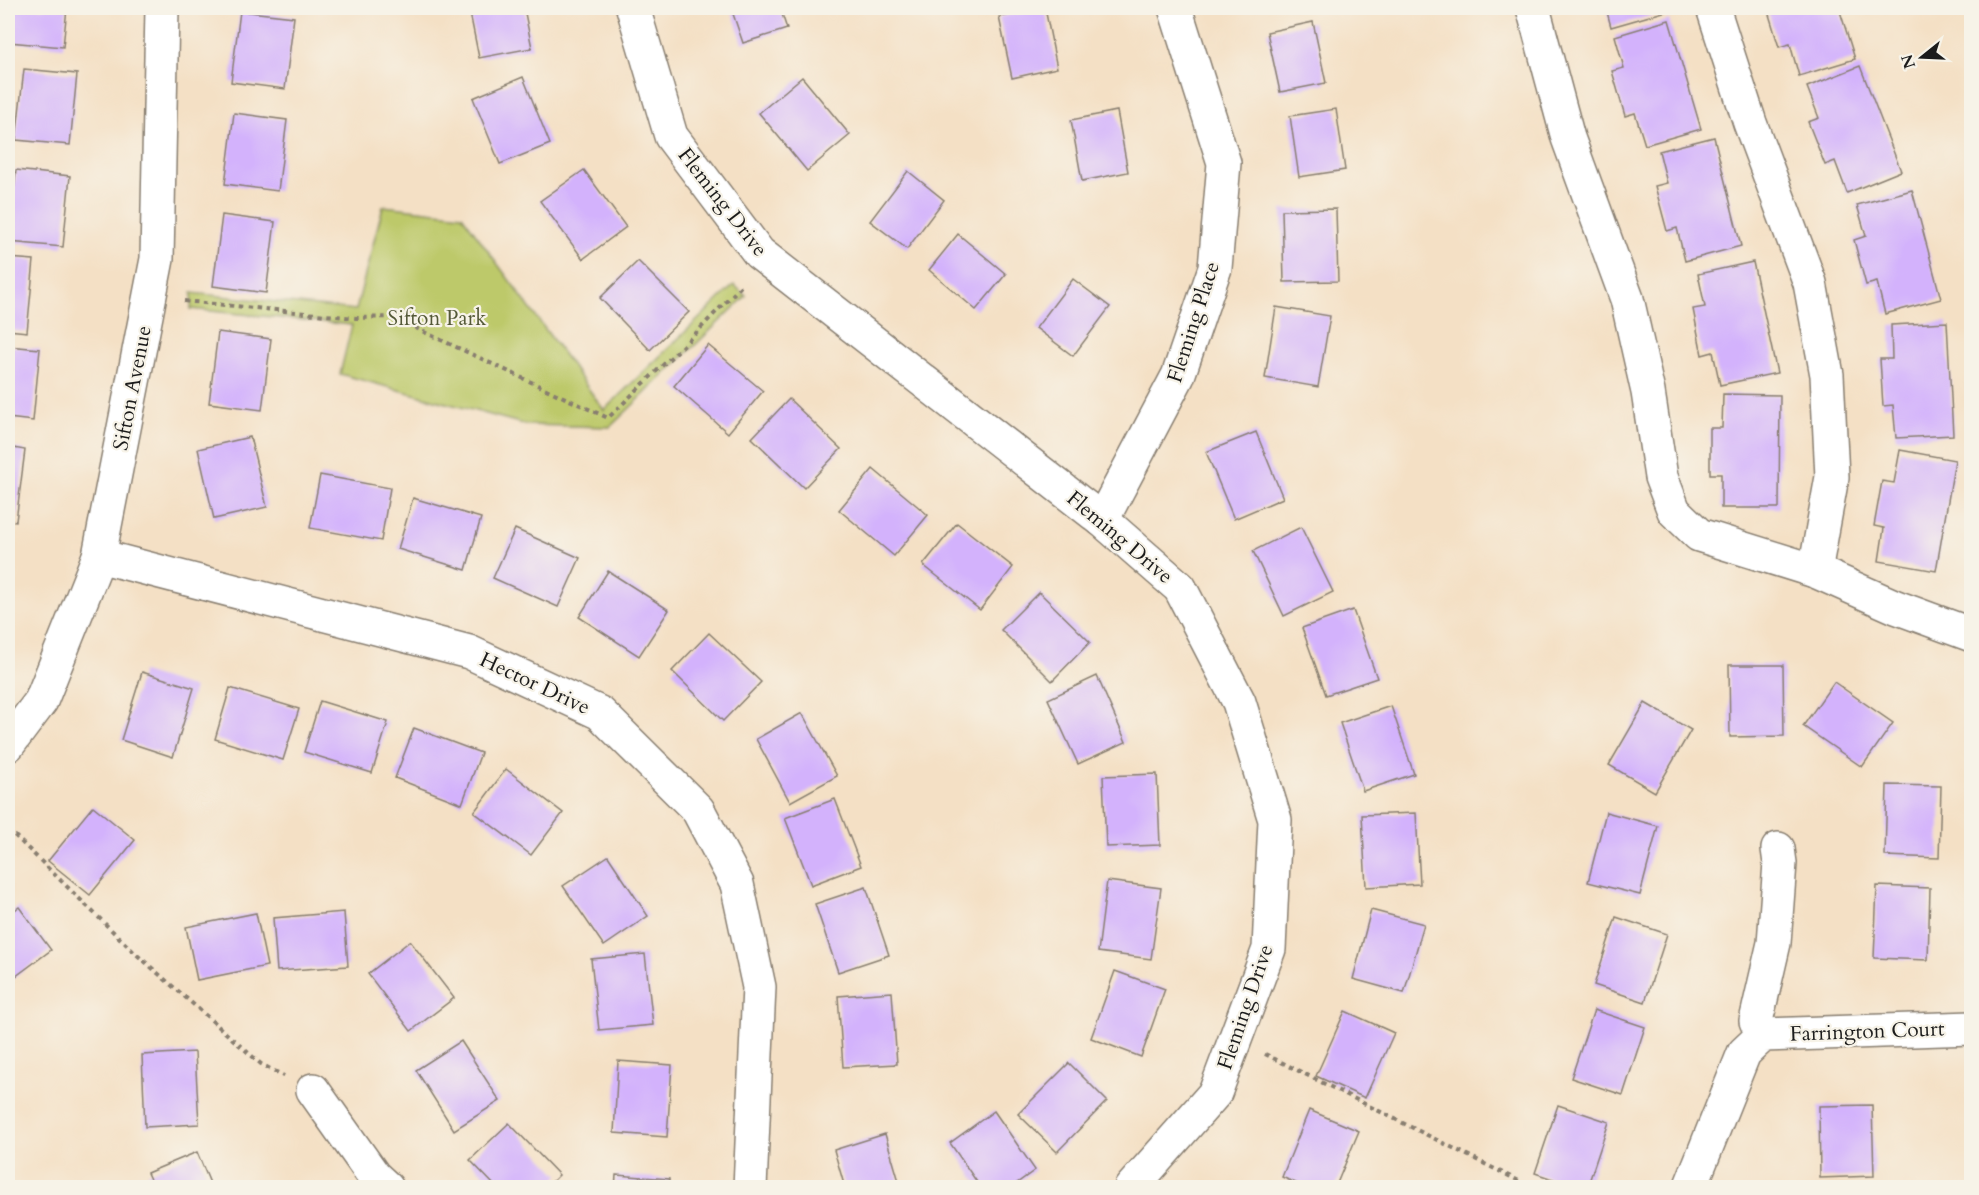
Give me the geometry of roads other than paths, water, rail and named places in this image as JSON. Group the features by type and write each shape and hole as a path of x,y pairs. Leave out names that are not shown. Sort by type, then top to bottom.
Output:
{"street":[{"name":"Sifton Avenue","path":"8,745 41,701 99,556 157,259 162,8"},
{"name":"Fleming Drive","path":"633,8 671,136 759,253 1102,520 1180,588 1239,702 1275,820 1269,949 1215,1093 1131,1188"},
{"name":"Fleming Place","path":"1102,520 1178,376 1215,268 1224,163 1175,8"},
{"path":"1533,8 1568,138 1627,298 1648,392 1661,477 1674,511 1699,535 1815,571 1896,607 1971,635"},
{"path":"1713,8 1750,123 1810,284 1827,375 1832,477 1815,571"},
{"name":"Hector Drive","path":"99,556 469,652 600,713 698,810 737,884 759,987 750,1188"},
{"name":"Farrington Court","path":"1764,1035 1756,1021 1774,943 1780,863 1778,849"},
{"name":"Farrington Court","path":"1690,1188 1744,1053 1764,1035 1971,1028"},
{"path":"313,1090 374,1176 387,1188"}],"park label":[{"name":"Sifton Park","path":"437,318"}]}
